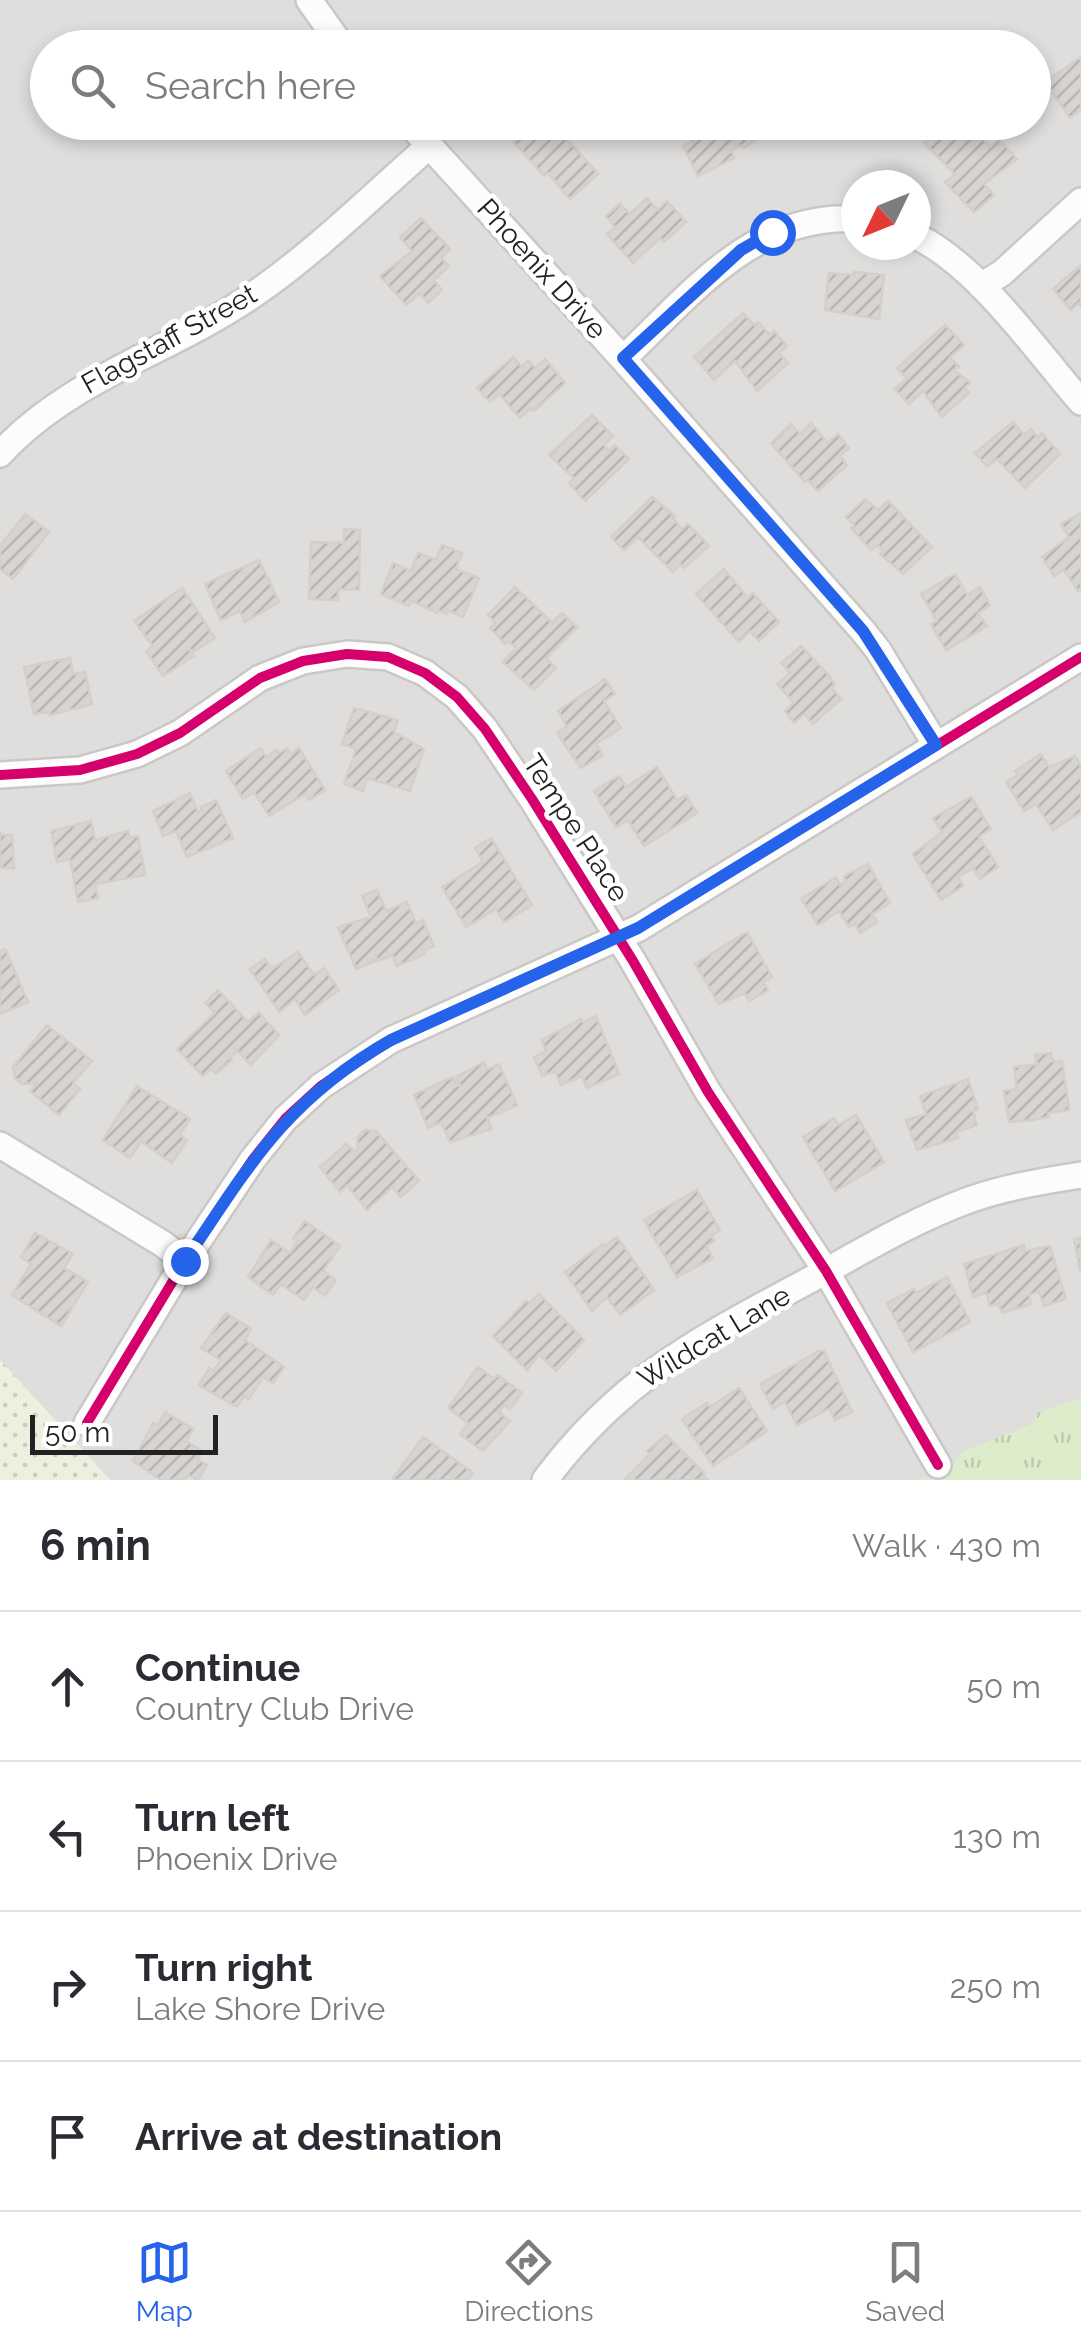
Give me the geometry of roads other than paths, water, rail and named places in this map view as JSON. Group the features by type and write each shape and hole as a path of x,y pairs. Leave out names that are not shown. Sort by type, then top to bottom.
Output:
{"street":[{"path":"309,0 330,30"},
{"name":"Phoenix Drive","path":"424,140 623,358 870,640 936,745"},
{"name":"Flagstaff Street","path":"6,437 105,374 182,337 251,296 303,257 429,146"},
{"path":"980,286 1002,273 1081,201"},
{"path":"623,358 741,250 772,232 806,221 841,220"},
{"path":"931,245 952,258 980,286 1081,402"},
{"name":"Tempe Place","path":"0,774 80,770 137,754 180,733 260,678 302,661 347,654 388,657 425,673 458,697 485,729 619,938 708,1092 826,1271 938,1465"},
{"path":"86,1423 253,1159 285,1119 321,1086 391,1040 619,938 1081,657"},
{"path":"0,1145 185,1261"},
{"name":"Wildcat Lane","path":"545,1480 593,1422 624,1392 687,1347 894,1234 968,1200 1081,1176"}]}
